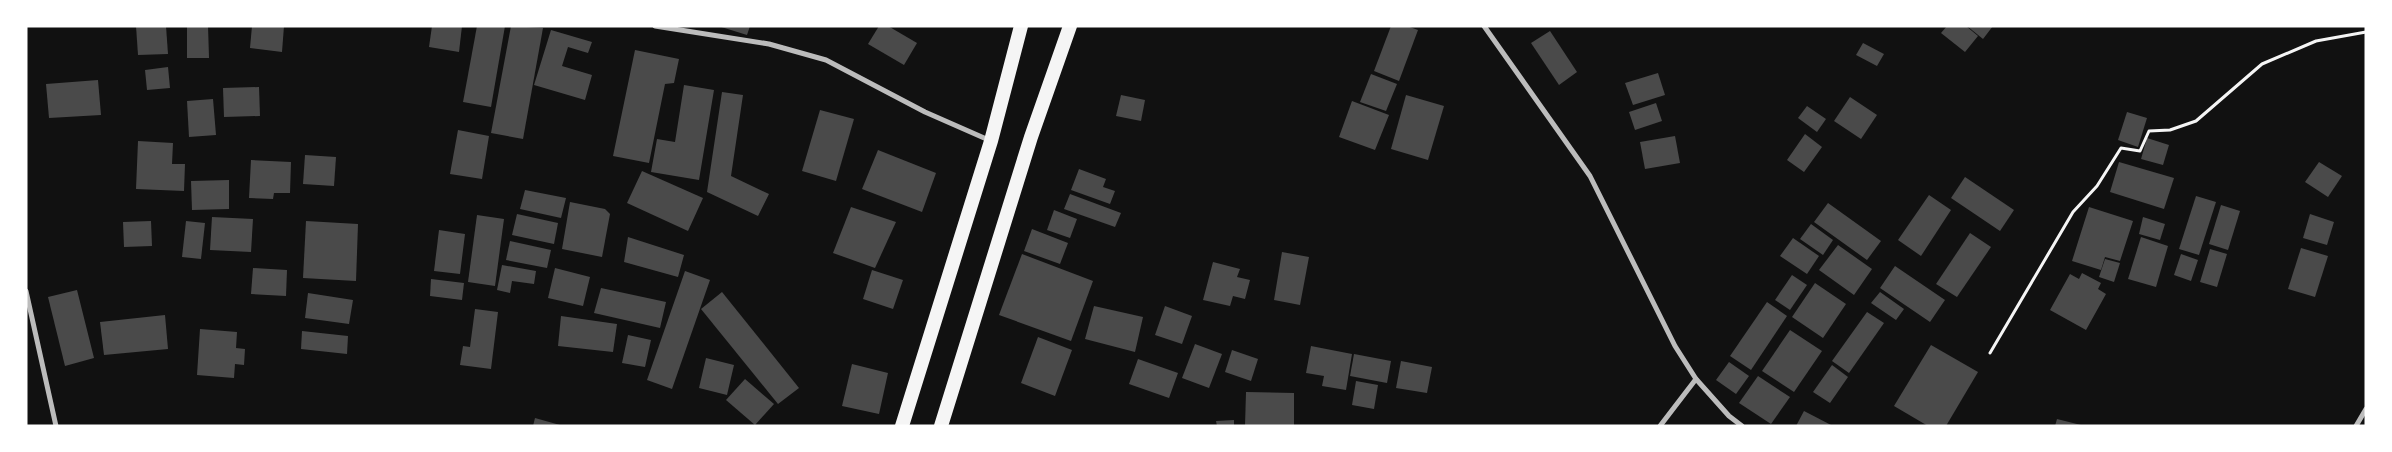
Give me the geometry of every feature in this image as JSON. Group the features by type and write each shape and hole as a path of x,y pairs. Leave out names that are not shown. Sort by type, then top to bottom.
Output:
{"highway":[{"path":"902,426 992,141 1021,26"},
{"path":"940,426 1031,137 1070,26"}],"street":[{"path":"654,26 769,44 826,60 925,112 992,141"},
{"path":"1484,26 1590,176 1675,346 1696,379 1729,416 1742,426"},
{"path":"26,291 56,426"},
{"path":"1660,426 1696,379"},
{"path":"2356,426 2366,409"}],"path":[{"path":"1990,353 2073,212 2097,186 2121,148 2140,151 2149,131 2170,130 2196,121 2262,64 2316,40 2366,32"}],"building":[{"path":"136,26 166,26 168,54 138,55"},
{"path":"187,26 208,26 209,58 187,58"},
{"path":"252,26 284,26 282,52 250,48"},
{"path":"432,26 462,26 459,52 429,47"},
{"path":"477,26 505,26 491,107 463,102"},
{"path":"511,26 543,28 523,139 491,133"},
{"path":"718,26 750,26 747,35"},
{"path":"879,26 888,26 917,43 904,65 868,44"},
{"path":"1391,26 1407,26 1418,30 1399,81 1374,71"},
{"path":"1947,26 1966,26 1978,36 1965,52 1941,33"},
{"path":"1967,26 1993,26 1983,39"},
{"path":"551,30 592,42 588,53 568,47 562,66 592,75 585,100 534,85"},
{"path":"1550,31 1577,72 1559,85 1531,43"},
{"path":"1863,43 1884,54 1877,66 1856,55"},
{"path":"635,50 679,59 674,83 665,84 649,163 613,156"},
{"path":"168,67 170,88 147,90 145,70"},
{"path":"1658,73 1665,95 1633,105 1625,83"},
{"path":"1371,74 1397,84 1386,111 1360,102"},
{"path":"98,80 101,115 49,118 46,84"},
{"path":"684,85 714,90 699,180 651,172 657,139 675,142"},
{"path":"259,87 260,116 224,117 223,88"},
{"path":"722,92 743,95 731,176 769,194 758,216 707,192"},
{"path":"1121,95 1145,100 1141,121 1116,116"},
{"path":"1406,95 1444,106 1428,160 1391,149"},
{"path":"1850,97 1877,115 1861,139 1834,121"},
{"path":"213,99 216,135 189,137 187,101"},
{"path":"1352,101 1389,115 1375,150 1339,137"},
{"path":"1656,103 1662,121 1635,130 1629,112"},
{"path":"1807,106 1826,119 1817,132 1798,118"},
{"path":"820,110 854,119 836,181 802,171"},
{"path":"2127,112 2147,118 2138,147 2118,140"},
{"path":"458,130 489,136 482,179 450,174"},
{"path":"1805,134 1822,147 1804,172 1787,160"},
{"path":"1675,136 1680,163 1645,169 1640,142"},
{"path":"2147,138 2169,145 2163,165 2141,159"},
{"path":"138,141 173,143 172,164 185,164 184,191 136,189"},
{"path":"878,150 936,173 922,212 862,189"},
{"path":"305,155 336,157 334,186 303,184"},
{"path":"251,160 291,162 290,193 274,193 273,199 249,198"},
{"path":"2119,162 2174,178 2164,209 2110,192"},
{"path":"2319,162 2342,176 2328,197 2305,182"},
{"path":"1079,169 1106,179 1103,187 1115,191 1110,204 1071,190"},
{"path":"642,171 703,198 688,231 627,203"},
{"path":"1965,177 2014,210 2000,231 1951,198"},
{"path":"229,180 229,209 192,210 191,181"},
{"path":"525,190 566,198 561,218 520,209"},
{"path":"1070,194 1121,213 1115,227 1064,209"},
{"path":"1929,195 1951,210 1921,256 1898,240"},
{"path":"2196,196 2216,202 2199,255 2179,249"},
{"path":"570,202 605,209 610,214 602,257 562,249"},
{"path":"1828,203 1881,241 1867,260 1814,222"},
{"path":"2221,205 2240,211 2228,250 2209,244"},
{"path":"851,207 896,222 875,268 833,253"},
{"path":"2089,207 2133,221 2120,261 2105,257 2101,270 2072,261"},
{"path":"1054,210 1077,219 1070,238 1047,230"},
{"path":"517,214 558,223 554,244 512,235"},
{"path":"2310,214 2334,222 2327,245 2303,238"},
{"path":"477,215 504,219 495,286 468,282"},
{"path":"212,217 253,219 251,252 210,250"},
{"path":"2143,217 2165,224 2160,240 2139,234"},
{"path":"151,221 152,246 124,247 123,222"},
{"path":"186,221 205,223 201,259 182,257"},
{"path":"306,221 358,224 356,281 303,278"},
{"path":"1811,224 1833,240 1823,255 1800,239"},
{"path":"1032,229 1068,243 1060,264 1024,251"},
{"path":"439,230 465,234 460,274 434,271"},
{"path":"1970,233 1991,247 1957,297 1936,284"},
{"path":"628,237 684,255 678,277 624,262"},
{"path":"2141,237 2168,246 2156,287 2128,279"},
{"path":"1793,238 1819,256 1807,274 1780,256"},
{"path":"510,241 551,250 547,268 506,260"},
{"path":"1838,245 1872,269 1854,295 1819,270"},
{"path":"2301,248 2328,256 2315,297 2288,289"},
{"path":"2210,249 2227,254 2217,287 2200,282"},
{"path":"1282,252 1309,257 1300,305 1274,300"},
{"path":"1022,254 1093,281 1071,341 999,315"},
{"path":"2181,254 2198,260 2191,281 2174,275"},
{"path":"2105,259 2120,263 2114,282 2099,277"},
{"path":"1213,262 1240,269 1237,277 1250,280 1245,299 1233,296 1230,306 1203,300"},
{"path":"502,265 536,271 534,284 512,281 510,293 497,290"},
{"path":"1895,266 1945,300 1930,322 1880,288"},
{"path":"253,268 287,270 286,296 251,294"},
{"path":"555,268 590,277 583,306 548,298"},
{"path":"872,270 903,280 893,309 863,299"},
{"path":"685,271 710,280 672,389 647,380"},
{"path":"2082,273 2101,283 2098,289 2106,294 2086,330 2050,310 2070,274 2079,279"},
{"path":"1792,275 1807,285 1790,310 1775,300"},
{"path":"431,279 464,283 462,300 430,296"},
{"path":"1815,283 1846,304 1823,338 1792,317"},
{"path":"601,288 666,302 660,328 594,313"},
{"path":"77,290 94,358 65,366 48,297"},
{"path":"722,292 799,388 778,404 701,309"},
{"path":"1880,292 1904,309 1896,320 1871,303"},
{"path":"308,293 353,300 349,324 305,318"},
{"path":"1767,302 1787,316 1751,370 1730,356"},
{"path":"1094,306 1143,317 1135,352 1085,339"},
{"path":"1165,306 1192,316 1182,344 1155,335"},
{"path":"475,309 498,312 491,369 460,365 463,346 470,347"},
{"path":"1867,312 1884,323 1849,373 1832,361"},
{"path":"165,315 168,349 104,355 100,322"},
{"path":"561,316 617,324 613,352 558,346"},
{"path":"200,329 237,332 236,348 245,349 244,365 235,364 234,378 197,375"},
{"path":"1790,330 1822,351 1794,392 1762,371"},
{"path":"302,331 348,336 347,354 301,349"},
{"path":"628,335 651,340 645,367 622,363"},
{"path":"1038,337 1072,350 1055,396 1021,383"},
{"path":"1195,344 1222,354 1209,388 1182,378"},
{"path":"1931,345 1978,372 1946,426 1928,426 1894,406"},
{"path":"1311,346 1352,354 1346,390 1322,386 1324,376 1306,373"},
{"path":"1232,350 1258,359 1251,381 1225,372"},
{"path":"1354,354 1391,361 1387,383 1350,376"},
{"path":"706,358 734,365 727,395 699,388"},
{"path":"1138,359 1178,373 1169,398 1129,384"},
{"path":"1401,361 1432,367 1427,393 1396,388"},
{"path":"1729,362 1749,376 1736,394 1716,380"},
{"path":"852,364 888,373 879,414 842,406"},
{"path":"1832,365 1848,377 1830,403 1813,392"},
{"path":"1758,376 1790,397 1771,424 1739,403"},
{"path":"745,379 774,404 755,425 726,400"},
{"path":"1356,381 1378,385 1374,409 1352,405"},
{"path":"1246,392 1294,393 1294,426 1245,426"},
{"path":"1804,411 1833,426 1796,426"},
{"path":"535,418 560,425 533,426"},
{"path":"2057,419 2081,425 2081,426 2055,426"},
{"path":"1234,420 1234,426 1217,426 1216,421"}]}
